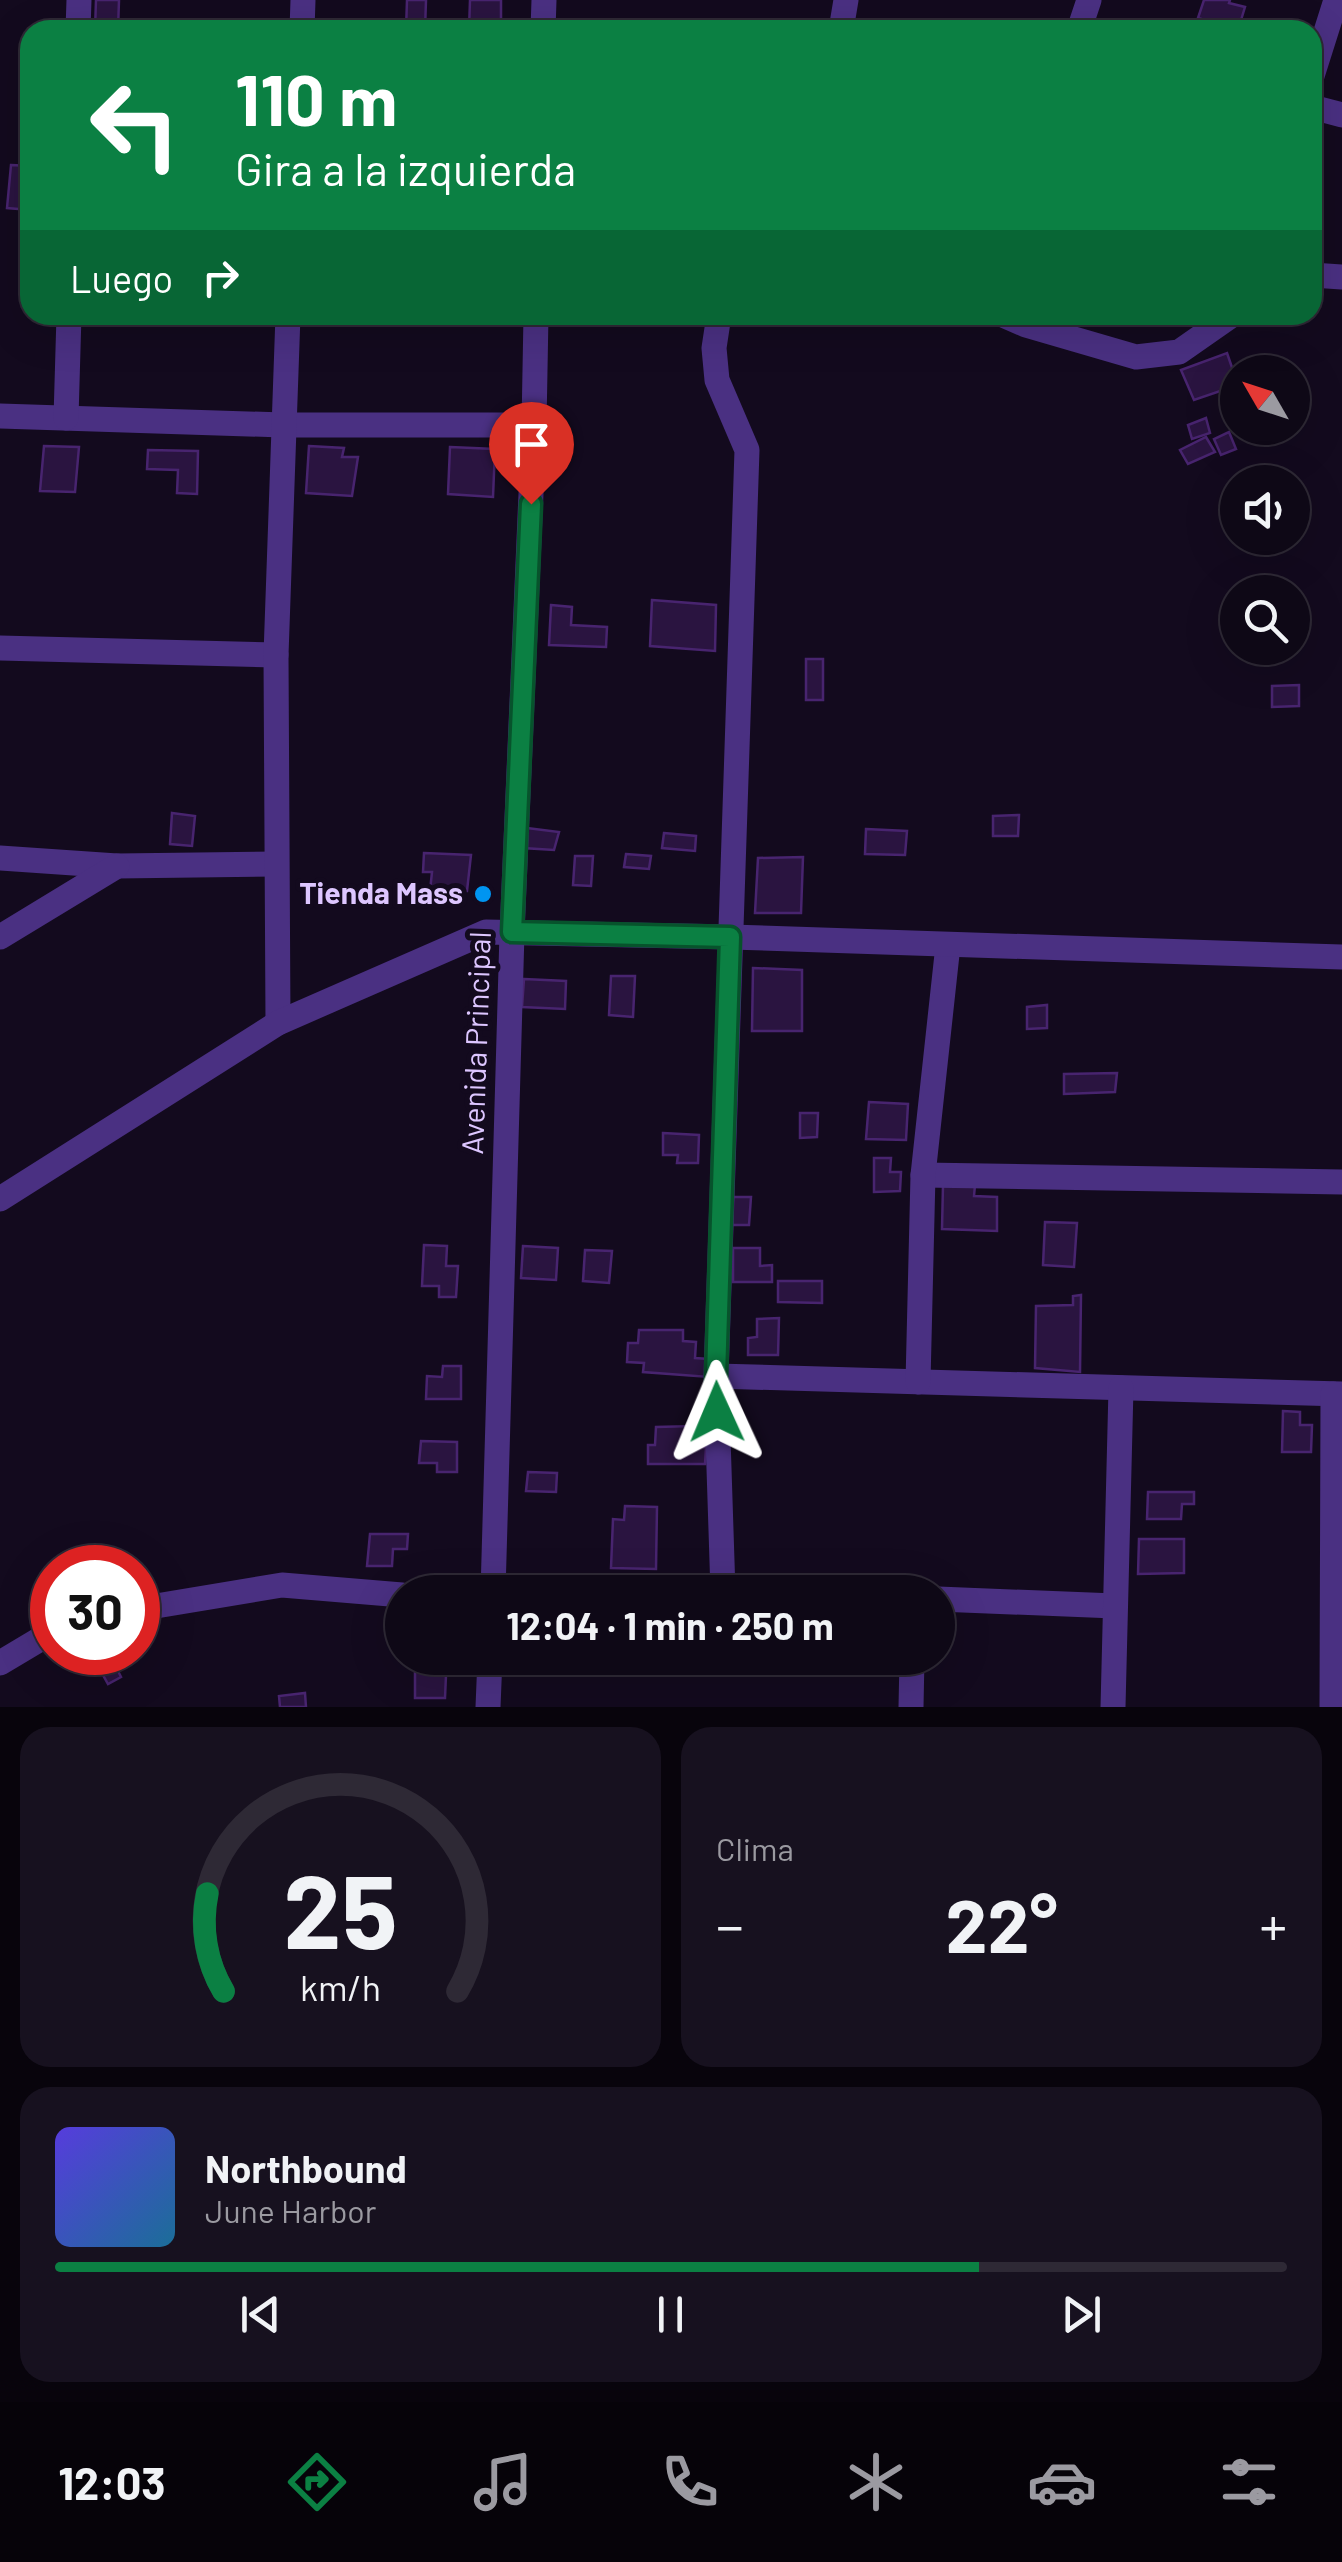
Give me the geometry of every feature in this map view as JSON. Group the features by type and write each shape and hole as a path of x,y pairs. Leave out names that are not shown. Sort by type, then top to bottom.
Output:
{"street":[{"path":"1322,44 1336,0"},
{"path":"66,418 70,325"},
{"path":"278,1023 276,654 288,325"},
{"name":"Avenida Principal","path":"493,1575 512,932 536,325"},
{"path":"717,325 716,380 747,450 716,1376 722,1575"},
{"path":"1024,325 1136,357 1179,352 1218,325"},
{"path":"0,416 283,425 534,426"},
{"path":"0,648 276,654"},
{"path":"0,858 117,866 276,864"},
{"path":"0,937 117,866"},
{"path":"0,1199 278,1023 486,932 1342,956"},
{"path":"918,1382 923,1175 948,945"},
{"path":"923,1175 1342,1182"},
{"path":"716,1376 1338,1394 1332,1707"},
{"path":"1113,1707 1121,1388"},
{"path":"160,1606 282,1585 385,1594"},
{"path":"955,1600 1116,1606"},
{"path":"0,1663 30,1645"},
{"path":"488,1707 489,1675"},
{"path":"910,1707 911,1675"}],"building":[{"path":"96,0 119,0 118,20 95,20"},
{"path":"407,0 426,0 425,20 406,20"},
{"path":"470,0 501,0 501,20 469,20"},
{"path":"1204,0 1230,0 1229,3 1245,7 1241,20 1198,18"},
{"path":"11,165 20,165 20,209 7,208"},
{"path":"1220,356 1220,391 1194,400 1181,370"},
{"path":"1206,418 1210,433 1192,439 1188,425"},
{"path":"1220,436 1220,445 1234,445 1236,449 1221,455 1214,439"},
{"path":"1206,437 1215,452 1188,464 1180,450"},
{"path":"44,446 79,447 75,492 40,491"},
{"path":"309,446 344,448 342,457 358,457 352,496 306,493"},
{"path":"450,447 495,449 493,497 448,494"},
{"path":"148,450 198,451 197,494 177,493 178,470 147,469"},
{"path":"652,600 716,605 715,651 650,646"},
{"path":"551,605 572,607 571,625 607,627 606,647 549,645"},
{"path":"806,659 823,659 823,700 806,700"},
{"path":"1299,685 1299,706 1272,707 1272,686"},
{"path":"172,813 195,816 192,846 170,844"},
{"path":"1019,815 1018,836 993,836 993,816"},
{"path":"527,828 559,832 554,850 523,848"},
{"path":"866,829 907,831 905,855 865,854"},
{"path":"664,833 696,836 695,851 662,848"},
{"path":"424,853 471,855 467,891 430,891 432,872 423,872"},
{"path":"626,854 651,856 649,869 624,867"},
{"path":"575,856 593,856 591,886 573,885"},
{"path":"803,857 801,913 755,913 758,858"},
{"path":"753,968 802,970 802,1031 752,1031"},
{"path":"611,976 635,976 633,1017 609,1015"},
{"path":"524,979 566,981 565,1009 522,1007"},
{"path":"1047,1005 1047,1028 1027,1029 1027,1007"},
{"path":"1117,1073 1115,1092 1064,1094 1064,1074"},
{"path":"869,1102 908,1104 906,1140 866,1139"},
{"path":"800,1113 818,1113 817,1137 800,1138"},
{"path":"663,1133 699,1135 698,1163 677,1163 678,1155 663,1155"},
{"path":"874,1158 891,1158 890,1172 901,1172 900,1191 874,1192"},
{"path":"943,1185 975,1185 974,1196 997,1197 997,1231 942,1229"},
{"path":"733,1197 751,1197 749,1225 732,1225"},
{"path":"1045,1222 1077,1223 1074,1267 1043,1265"},
{"path":"424,1245 447,1246 446,1266 458,1266 456,1297 439,1297 439,1286 422,1286"},
{"path":"523,1246 558,1248 556,1280 521,1278"},
{"path":"733,1248 760,1248 760,1266 772,1265 772,1282 733,1282"},
{"path":"585,1250 612,1251 609,1283 583,1281"},
{"path":"778,1281 822,1281 822,1303 778,1302"},
{"path":"1081,1295 1080,1372 1035,1368 1036,1306 1073,1305 1073,1296"},
{"path":"779,1318 778,1355 748,1355 748,1338 757,1337 757,1319"},
{"path":"639,1330 683,1330 683,1341 696,1342 695,1358 709,1359 709,1377 643,1372 644,1363 627,1362 628,1343 638,1343"},
{"path":"443,1366 461,1366 461,1399 426,1399 427,1376 442,1377"},
{"path":"1283,1411 1300,1412 1300,1425 1312,1425 1311,1452 1282,1452"},
{"path":"695,1426 696,1447 706,1447 705,1464 648,1464 648,1445 655,1445 656,1427"},
{"path":"421,1441 457,1442 457,1472 437,1472 437,1463 419,1463"},
{"path":"528,1472 557,1473 556,1492 526,1491"},
{"path":"1148,1492 1194,1492 1194,1504 1182,1504 1181,1519 1147,1519"},
{"path":"625,1506 657,1507 656,1569 611,1568 613,1519 624,1520"},
{"path":"370,1534 408,1534 407,1549 393,1549 392,1566 367,1566"},
{"path":"1139,1539 1184,1539 1184,1573 1138,1574"},
{"path":"103,1675 120,1675 121,1677 108,1684"},
{"path":"415,1675 446,1675 445,1698 415,1698"},
{"path":"305,1693 306,1707 280,1707 279,1696"}],"place":[{"name":"Tienda Mass","path":"483,894"}],"route":[{"path":"531,504 512,932 730,937 717,1412"}]}
